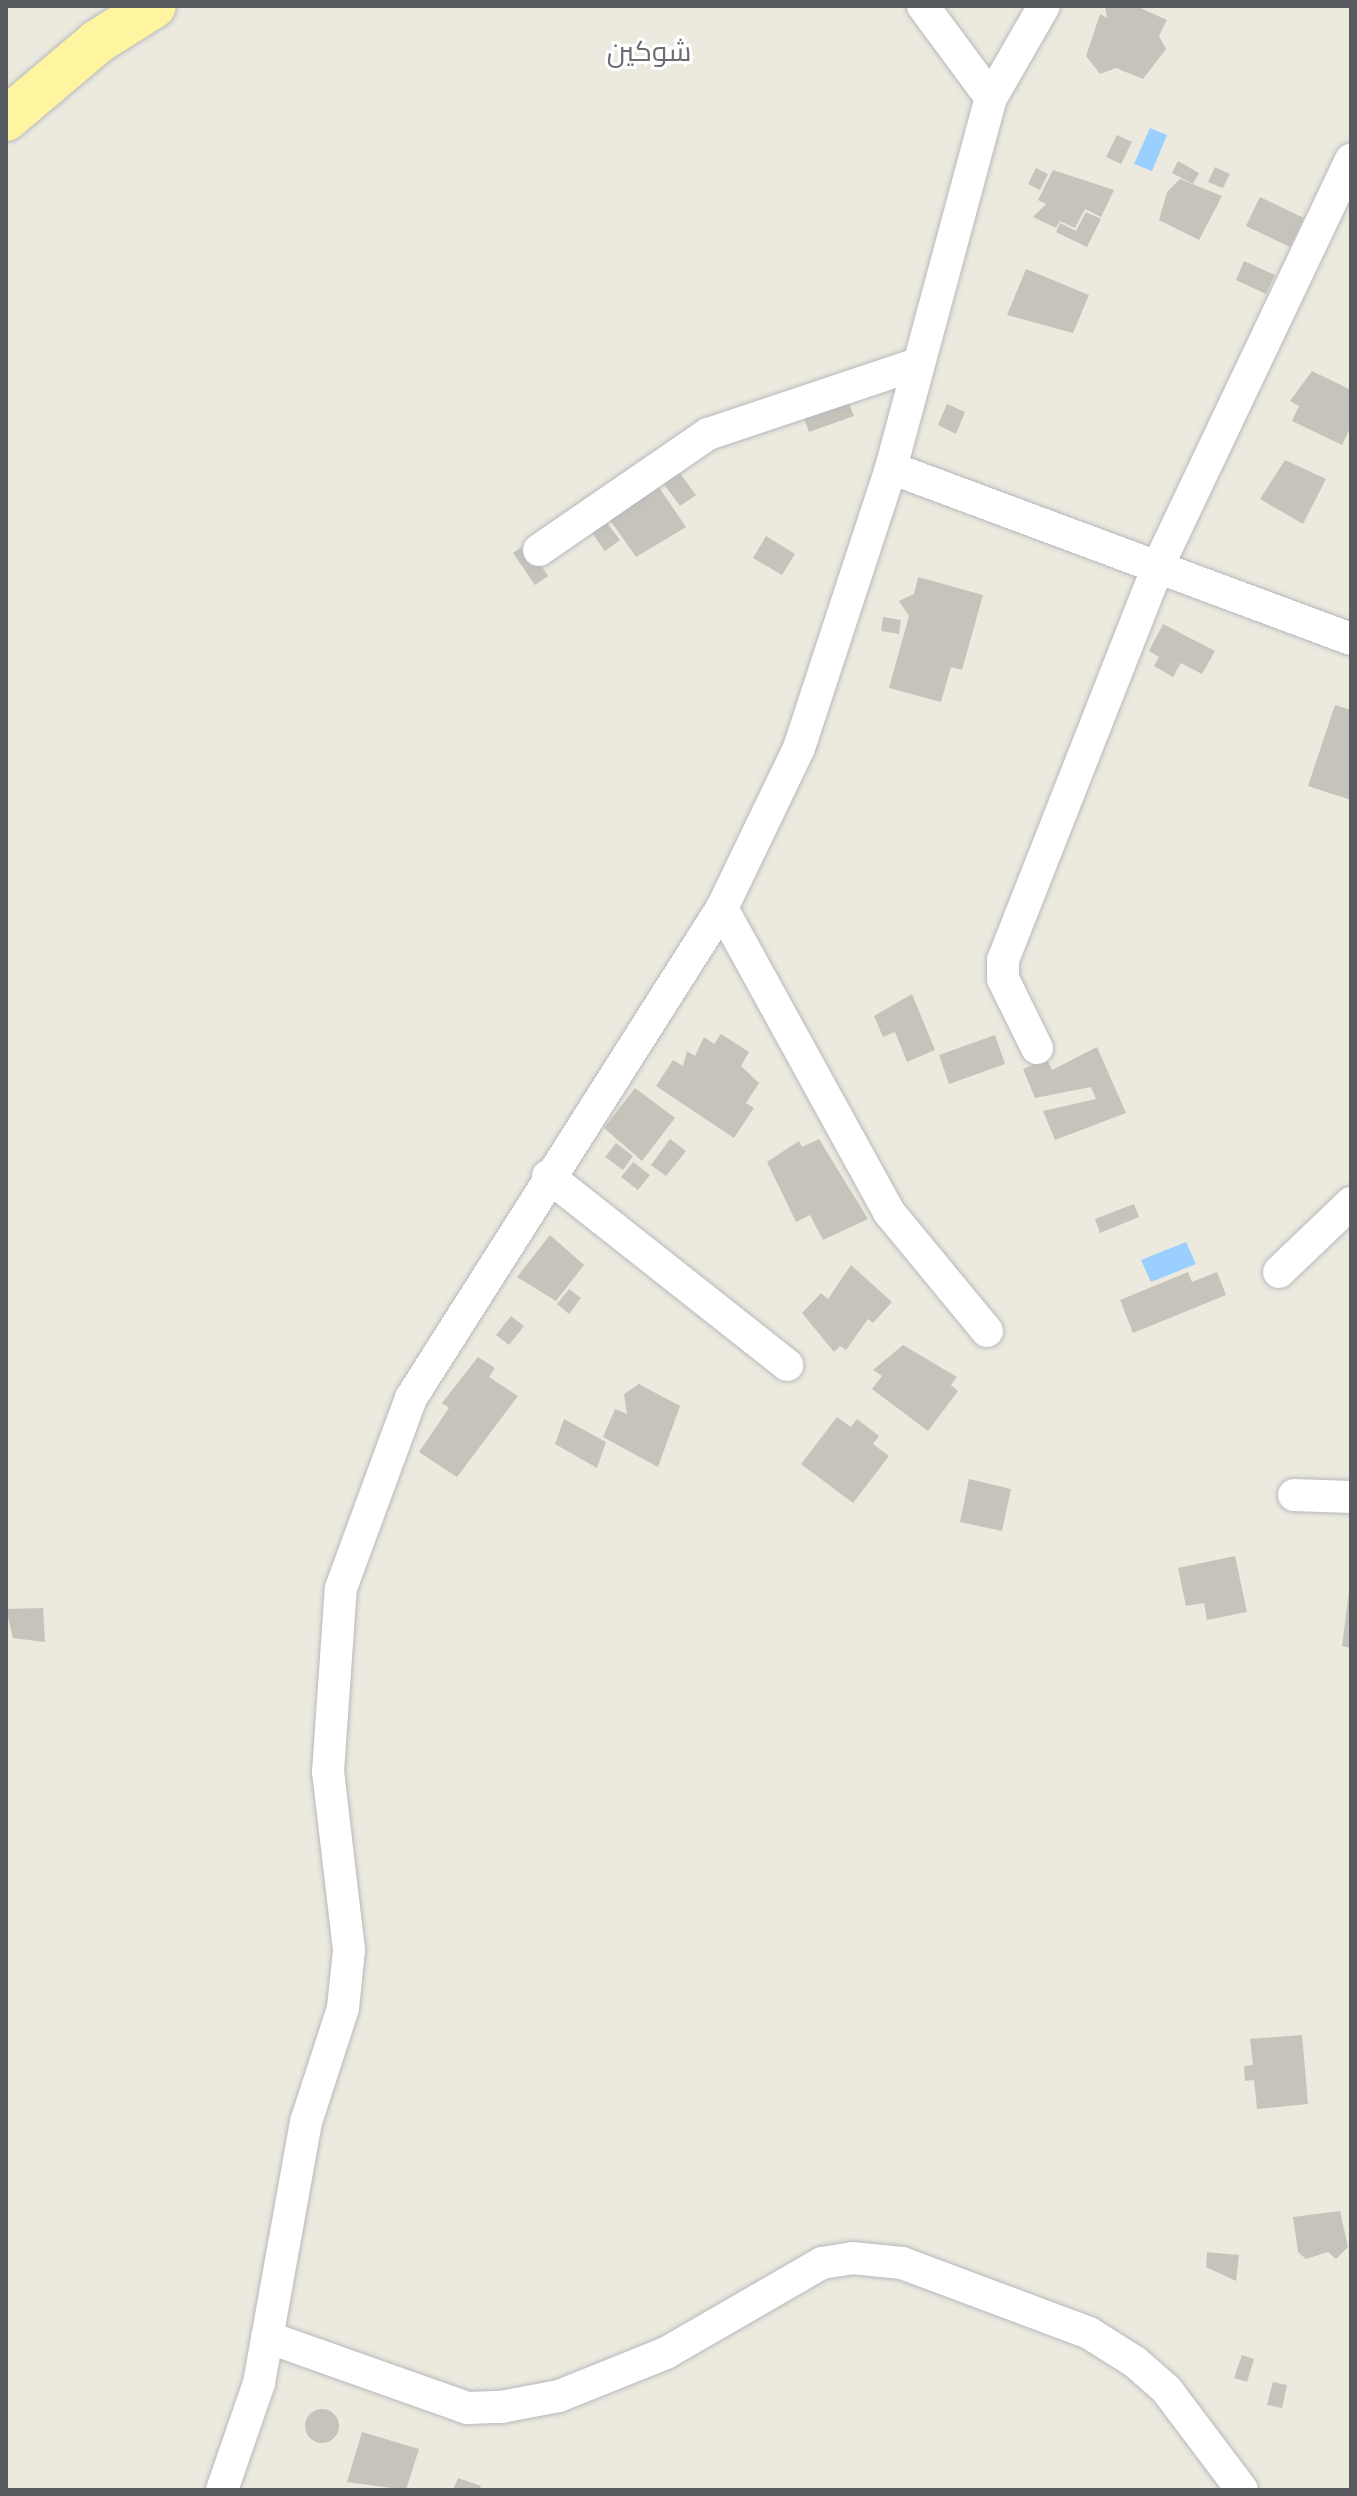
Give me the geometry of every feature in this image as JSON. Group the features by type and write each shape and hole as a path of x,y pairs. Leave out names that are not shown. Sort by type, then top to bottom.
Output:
{"main road":[{"path":"6,86 105,6"},
{"path":"6,119 97,42 154,6"}],"street":[{"path":"923,6 991,98"},
{"path":"222,2490 267,2337 306,2122 343,2008 349,1950 328,1772 341,1588 411,1398 548,1176 722,908 799,748 891,468 991,98 1044,6"},
{"path":"1037,1048 1003,979 1003,960 1158,566 1351,160"},
{"path":"539,550 708,434 917,364"},
{"path":"891,468 1351,639"},
{"path":"722,908 889,1212 987,1331"},
{"path":"548,1176 787,1365"},
{"path":"1279,1272 1351,1203"},
{"path":"1294,1495 1351,1497"},
{"path":"267,2337 468,2408 501,2407 559,2396 666,2353 822,2263 852,2258 902,2263 1089,2333 1135,2362 1166,2389 1242,2490"}],"water":[{"path":"1150,128 1167,135 1152,171 1134,164"},
{"path":"1186,1242 1196,1264 1151,1282 1141,1260"}],"building":[{"path":"1105,6 1136,6 1167,20 1159,36 1166,49 1143,79 1116,68 1100,74 1086,56 1100,14 1107,18"},
{"path":"1117,135 1132,142 1121,164 1106,157"},
{"path":"1178,161 1199,173 1193,184 1172,173"},
{"path":"1215,167 1230,174 1223,188 1208,182"},
{"path":"1036,168 1048,174 1040,190 1028,184"},
{"path":"1053,170 1114,190 1101,217 1085,209 1075,228 1060,221 1056,228 1033,217 1046,204 1038,200"},
{"path":"1180,179 1222,196 1199,240 1159,220 1167,192"},
{"path":"1260,197 1304,218 1290,247 1246,226"},
{"path":"1086,212 1101,219 1087,247 1056,232 1060,223 1076,231"},
{"path":"1244,261 1275,275 1266,294 1236,280"},
{"path":"1026,269 1089,295 1073,333 1007,315"},
{"path":"1312,371 1351,390 1351,426 1342,445 1292,421 1299,406 1290,401"},
{"path":"845,394 854,416 809,432 801,410"},
{"path":"947,404 965,412 956,434 938,425"},
{"path":"1285,460 1326,479 1303,524 1260,499"},
{"path":"679,472 696,495 680,506 663,483"},
{"path":"654,480 686,527 636,557 606,514"},
{"path":"607,523 620,540 605,551 592,533"},
{"path":"766,536 795,554 782,575 753,558"},
{"path":"527,544 548,576 535,585 513,553"},
{"path":"918,577 983,595 962,670 951,667 941,702 889,688 909,616 899,601 914,594"},
{"path":"883,617 901,620 899,634 881,631"},
{"path":"1163,624 1215,651 1202,674 1181,663 1173,677 1154,666 1159,657 1149,651"},
{"path":"1335,705 1351,710 1351,800 1308,786"},
{"path":"912,994 935,1050 907,1062 895,1032 883,1037 874,1016"},
{"path":"721,1034 749,1052 741,1066 759,1083 746,1103 754,1108 734,1138 656,1086 673,1060 683,1066 687,1051 695,1056 704,1037 714,1044"},
{"path":"995,1035 1005,1064 949,1084 939,1055"},
{"path":"1097,1047 1126,1113 1055,1140 1043,1111 1096,1099 1091,1087 1035,1098 1023,1069 1047,1059 1052,1070"},
{"path":"635,1088 675,1118 642,1161 604,1128"},
{"path":"670,1139 686,1151 666,1176 651,1165"},
{"path":"819,1139 868,1219 823,1240 810,1215 796,1222 767,1162 799,1141 802,1147"},
{"path":"616,1143 633,1156 623,1170 605,1157"},
{"path":"633,1162 650,1175 638,1190 621,1177"},
{"path":"1134,1204 1139,1217 1100,1233 1095,1219"},
{"path":"550,1235 584,1265 556,1301 517,1277"},
{"path":"851,1265 892,1302 873,1323 868,1319 846,1350 840,1346 834,1352 802,1313 821,1293 828,1299"},
{"path":"1188,1272 1192,1282 1217,1272 1226,1295 1133,1333 1120,1300"},
{"path":"569,1289 581,1298 569,1314 557,1304"},
{"path":"511,1316 524,1326 509,1345 496,1335"},
{"path":"903,1345 957,1377 951,1385 958,1391 928,1431 872,1389 882,1376 873,1370"},
{"path":"478,1357 495,1368 489,1377 518,1396 457,1477 419,1452 449,1408 442,1403"},
{"path":"639,1384 680,1406 658,1467 603,1437 615,1409 627,1414 624,1394"},
{"path":"837,1417 851,1427 857,1419 879,1436 873,1444 889,1456 853,1503 801,1464"},
{"path":"564,1419 606,1442 597,1468 555,1444"},
{"path":"969,1479 1011,1489 1002,1531 960,1522"},
{"path":"1235,1556 1247,1612 1207,1620 1204,1603 1186,1606 1178,1568"},
{"path":"1351,1591 1351,1648 1342,1646"},
{"path":"43,1608 45,1642 13,1638 6,1609"},
{"path":"1302,2035 1308,2104 1257,2109 1254,2080 1245,2081 1244,2066 1253,2065 1250,2039"},
{"path":"1340,2211 1348,2247 1336,2259 1328,2252 1306,2259 1298,2252 1293,2217"},
{"path":"1207,2252 1239,2255 1236,2281 1206,2267"},
{"path":"1242,2355 1254,2359 1247,2382 1234,2378"},
{"path":"1273,2382 1287,2385 1282,2408 1267,2405"},
{"path":"322,2409 334,2414 339,2426 334,2438 322,2443 310,2438 305,2426 310,2414"},
{"path":"362,2432 419,2449 406,2490 347,2482"},
{"path":"458,2478 481,2486 479,2490 453,2490"}],"district":[{"name":"شوكين","path":"649,51"}]}
